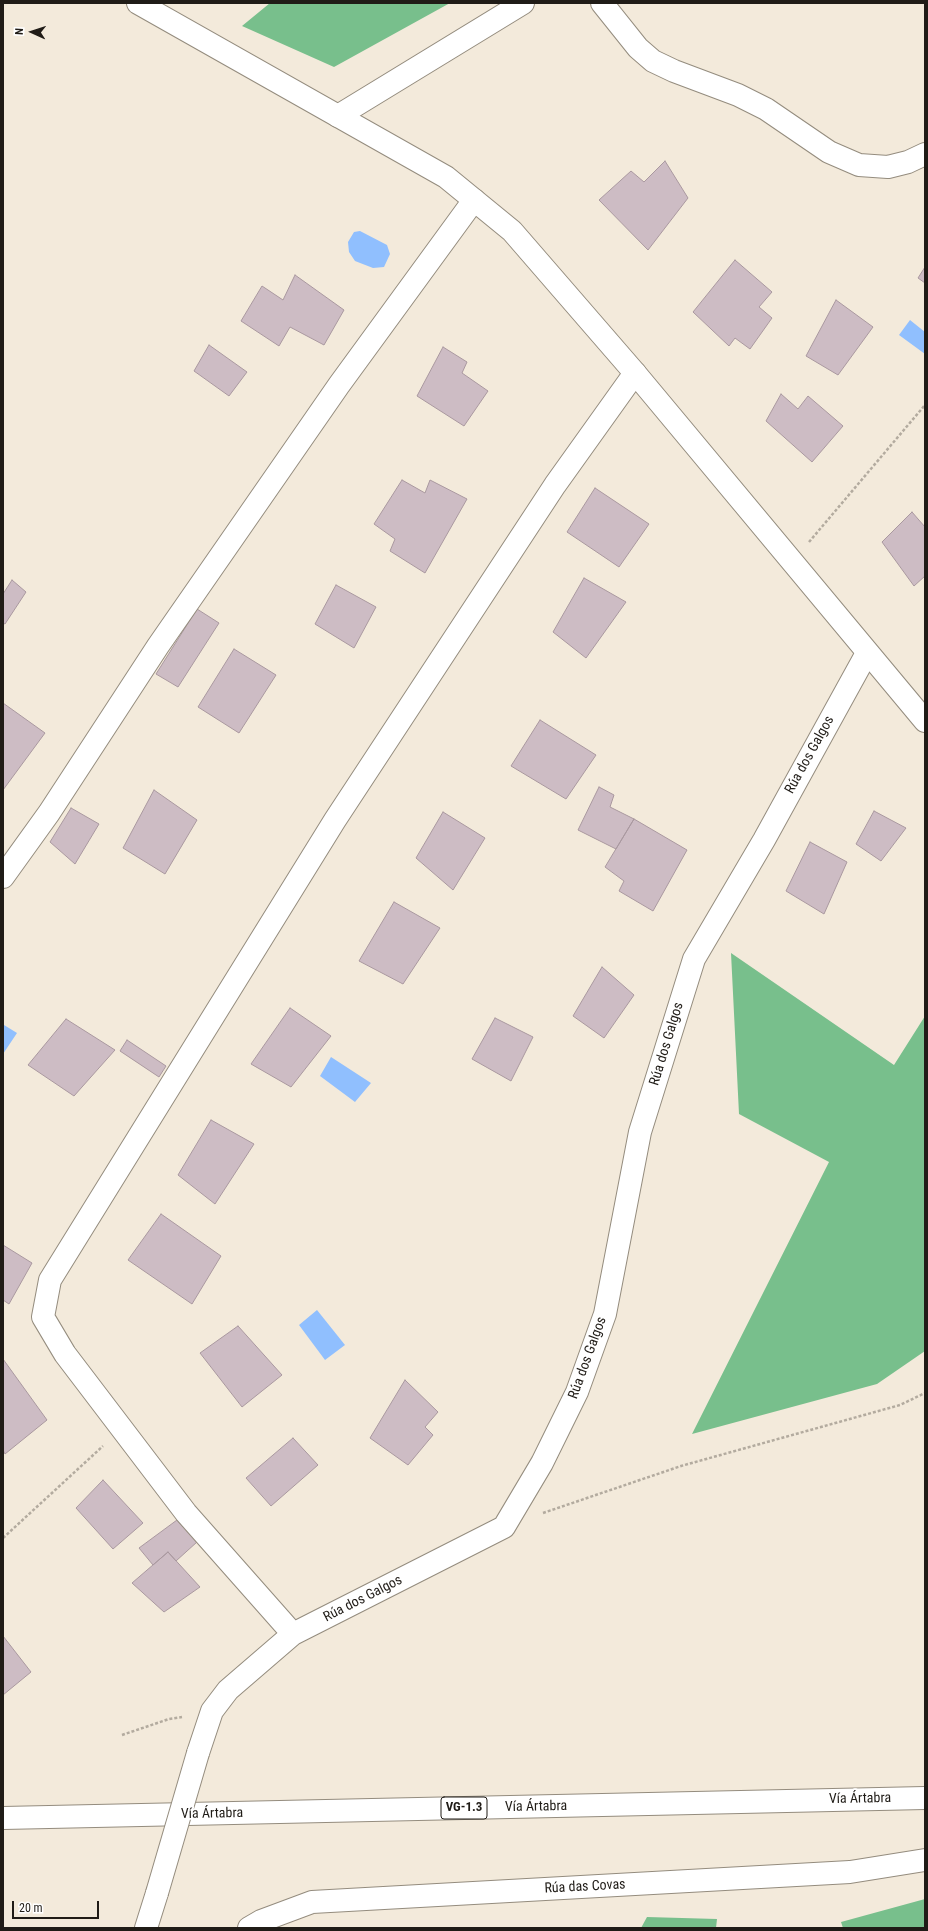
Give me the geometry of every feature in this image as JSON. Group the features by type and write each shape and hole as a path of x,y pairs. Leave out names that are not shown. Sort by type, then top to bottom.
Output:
{"main road":[{"path":"138,3 446,177 512,231 635,373 925,721"},
{"path":"338,116 523,3"},
{"path":"602,3 638,48 653,61 674,71 745,98 766,109 829,152 859,165 888,167 908,162 925,154"},
{"path":"3,877 49,813 158,646 339,385 474,200"},
{"path":"293,1634 186,1513 64,1354 43,1317 50,1280 335,820 555,485 635,373"},
{"name":"Rúa dos Galgos","path":"146,1928 212,1711 228,1690 293,1634 504,1527 542,1463 577,1392 605,1314 640,1132 694,959 764,840 867,653"},
{"name":"Vía Ártabra","path":"3,1818 925,1798"},
{"name":"Rúa das Covas","path":"249,1928 261,1921 312,1902 850,1872 925,1860"}],"path":[{"path":"792,562 925,405"},
{"path":"504,1527 681,1466 900,1405 925,1392"},
{"path":"3,1538 122,1430"},
{"path":"122,1735 170,1719 212,1711"}],"green space":[{"path":"270,3 450,3 334,67 242,26"},
{"path":"731,953 894,1065 925,1016 925,1351 877,1384 692,1434 829,1162 739,1114"},
{"path":"925,1899 925,1928 843,1928 841,1922"},
{"path":"647,1917 717,1919 716,1928 641,1928"}],"water":[{"path":"360,231 387,245 390,254 384,267 373,268 355,261 349,252 348,242 354,232"},
{"path":"910,320 925,332 925,354 899,335"},
{"path":"4,1025 17,1033 3,1054 3,1027"},
{"path":"331,1057 371,1083 355,1102 320,1076"},
{"path":"317,1310 345,1345 325,1360 299,1325"}],"building":[{"path":"665,161 688,198 648,250 599,200 631,171 644,182"},
{"path":"735,260 772,292 759,307 772,318 750,349 735,338 729,346 693,312"},
{"path":"925,267 925,283 918,278"},
{"path":"295,275 344,310 324,345 290,327 279,346 241,321 262,286 283,300"},
{"path":"836,300 873,327 838,375 806,356"},
{"path":"209,345 247,372 229,396 194,371"},
{"path":"443,347 467,362 462,373 488,391 464,426 417,396"},
{"path":"781,394 798,409 808,396 843,426 812,462 766,421"},
{"path":"402,480 425,493 430,480 467,499 425,573 390,551 395,539 374,524"},
{"path":"595,488 649,524 619,567 567,532"},
{"path":"912,512 925,527 925,576 914,586 882,542"},
{"path":"584,578 626,602 586,658 553,632"},
{"path":"12,580 26,592 5,624 3,623 3,594"},
{"path":"336,585 376,607 354,648 315,624"},
{"path":"197,609 219,623 178,687 156,674"},
{"path":"234,649 276,675 239,733 198,707"},
{"path":"3,703 45,733 3,790"},
{"path":"540,720 596,755 566,799 511,766"},
{"path":"599,787 614,795 610,807 634,819 616,849 578,830"},
{"path":"154,790 197,820 165,874 123,848"},
{"path":"71,808 99,824 75,864 50,842"},
{"path":"874,811 906,828 881,861 856,844"},
{"path":"443,812 485,838 453,890 416,858"},
{"path":"634,819 687,850 653,911 619,891 624,881 605,867"},
{"path":"810,842 847,862 824,914 786,891"},
{"path":"394,902 440,928 403,984 359,961"},
{"path":"602,967 634,995 604,1038 573,1016"},
{"path":"290,1008 331,1036 291,1087 251,1064"},
{"path":"495,1018 533,1037 511,1081 472,1059"},
{"path":"66,1019 115,1050 74,1096 28,1065"},
{"path":"127,1040 166,1066 159,1077 120,1051"},
{"path":"211,1120 254,1144 215,1204 178,1175"},
{"path":"161,1214 221,1256 192,1304 128,1260"},
{"path":"3,1245 32,1263 9,1304 3,1300"},
{"path":"238,1326 282,1375 242,1407 200,1353"},
{"path":"3,1359 47,1420 5,1454 3,1450"},
{"path":"405,1380 438,1412 425,1427 433,1435 408,1465 370,1438"},
{"path":"293,1438 318,1465 271,1506 246,1478"},
{"path":"103,1480 143,1523 113,1549 76,1508"},
{"path":"177,1520 197,1542 176,1561 168,1552 153,1565 139,1548"},
{"path":"168,1552 200,1587 164,1612 132,1583"},
{"path":"3,1636 31,1672 3,1695"}]}
